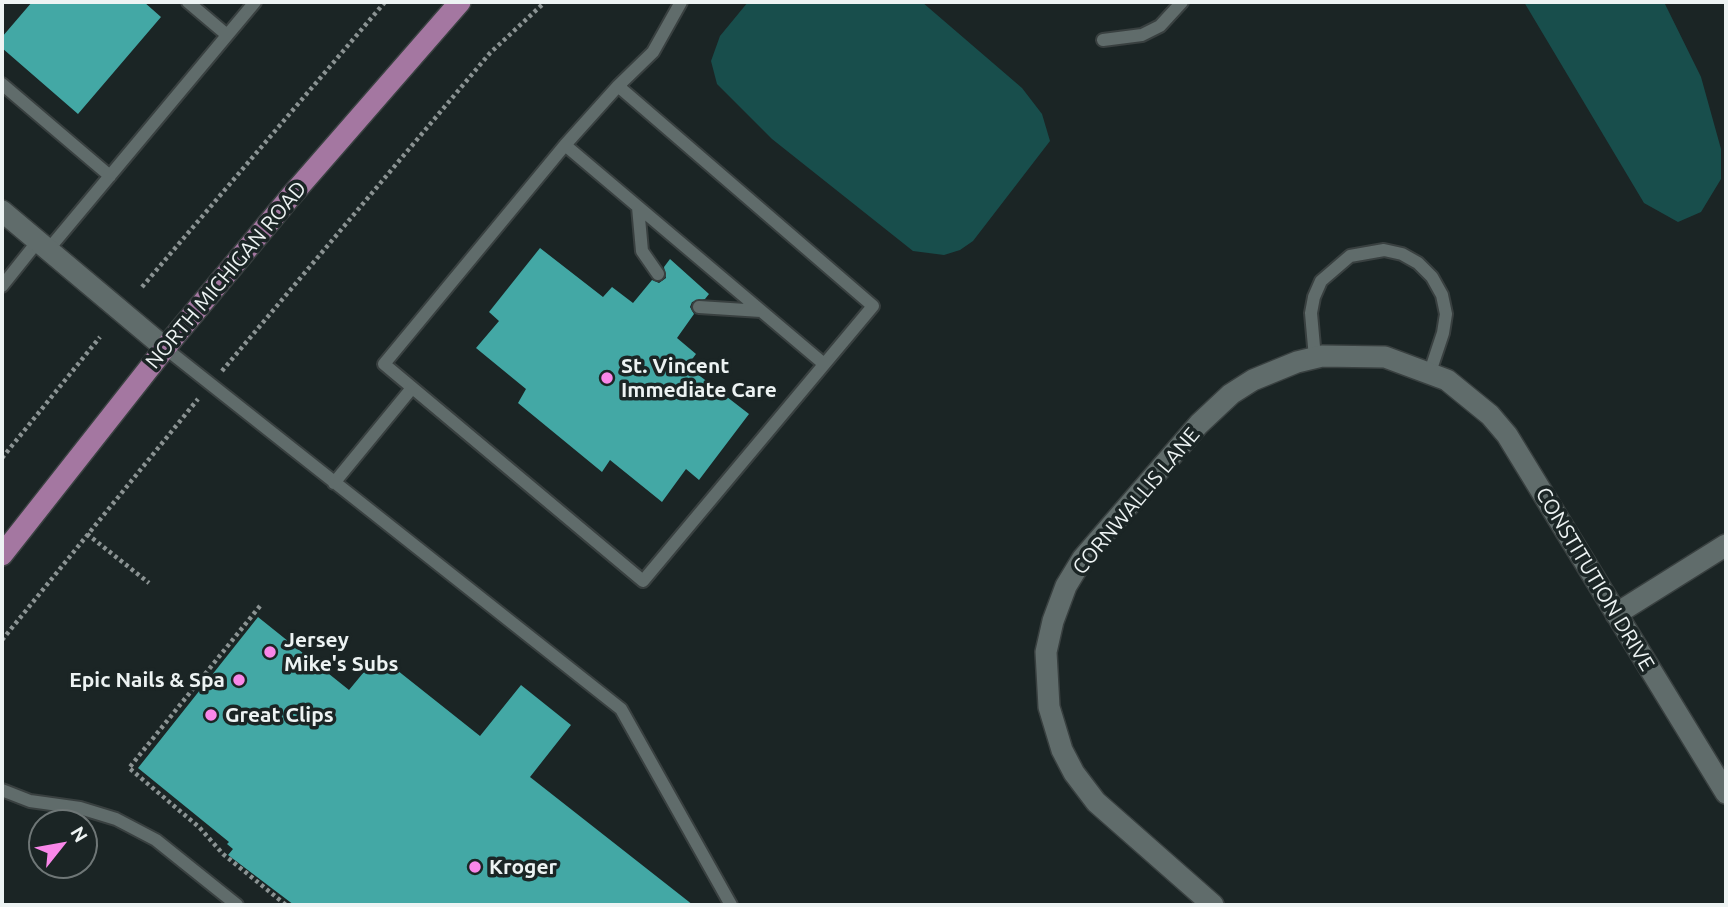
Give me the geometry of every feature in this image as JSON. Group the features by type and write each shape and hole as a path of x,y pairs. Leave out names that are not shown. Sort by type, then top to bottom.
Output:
{"main road":[{"name":"NORTH MICHIGAN ROAD","path":"2,555 165,348 460,2"}],"street":[{"path":"2,211 165,348"},
{"name":"CORNWALLIS LANE","path":"1213,905 1096,802 1074,773 1062,750 1049,707 1046,652 1052,621 1066,586 1083,558 1199,424 1231,394 1253,380 1274,369 1315,358 1385,357 1438,376"},
{"name":"CONSTITUTION DRIVE","path":"1438,376 1490,415 1507,435 1726,793"},
{"path":"1616,614 1726,545"}],"lane":[{"path":"188,2 227,35"},
{"path":"2,286 110,176 255,2"},
{"path":"618,86 873,306 643,581 384,364 565,145 618,86 653,51 681,2"},
{"path":"1103,40 1142,35 1151,31 1160,26 1182,2"},
{"path":"2,84 110,176"},
{"path":"565,145 824,364"},
{"path":"638,207 642,251 658,274"},
{"path":"1315,358 1311,313 1321,281 1350,256 1384,250 1402,254 1418,263 1432,277 1442,295 1446,314 1438,376"},
{"path":"699,307 761,311"},
{"path":"165,348 621,709 731,905"},
{"path":"334,483 412,388"},
{"path":"2,790 30,801 80,808 116,819 156,840 237,905"}],"path":[{"path":"142,287 385,2"},
{"path":"2,640 210,385 490,53 545,2"},
{"path":"2,458 100,337"},
{"path":"87,534 149,583"},
{"path":"260,606 129,768 199,827 223,854 286,905"}],"water":[{"path":"748,2 922,2 1022,88 1042,114 1050,141 973,241 960,250 944,255 913,251 772,139 717,84 711,61 720,36"},
{"path":"1524,2 1664,2 1701,77 1721,149 1721,179 1701,212 1678,222 1644,203"}],"building":[{"path":"32,2 144,2 161,17 78,114 2,48 2,37"},
{"name":"St. Vincent Immediate Care","path":"540,248 603,297 612,287 633,303 652,280 659,283 666,278 664,267 670,259 709,294 705,299 692,302 690,307 694,314 677,338 696,354 687,366 749,414 699,480 686,469 662,502 610,460 602,472 518,403 526,389 476,348 499,321 489,312"},
{"path":"258,617 349,690 378,655 480,736 521,685 571,725 530,777 693,905 294,905 228,855 233,849 227,844 229,842 138,768"}],"place":[{"name":"St. Vincent Immediate Care","path":"607,378"},
{"name":"Jersey Mike's Subs","path":"270,652"},
{"name":"Epic Nails & Spa","path":"239,680"},
{"name":"Great Clips","path":"211,715"},
{"name":"Kroger","path":"475,867"}]}
